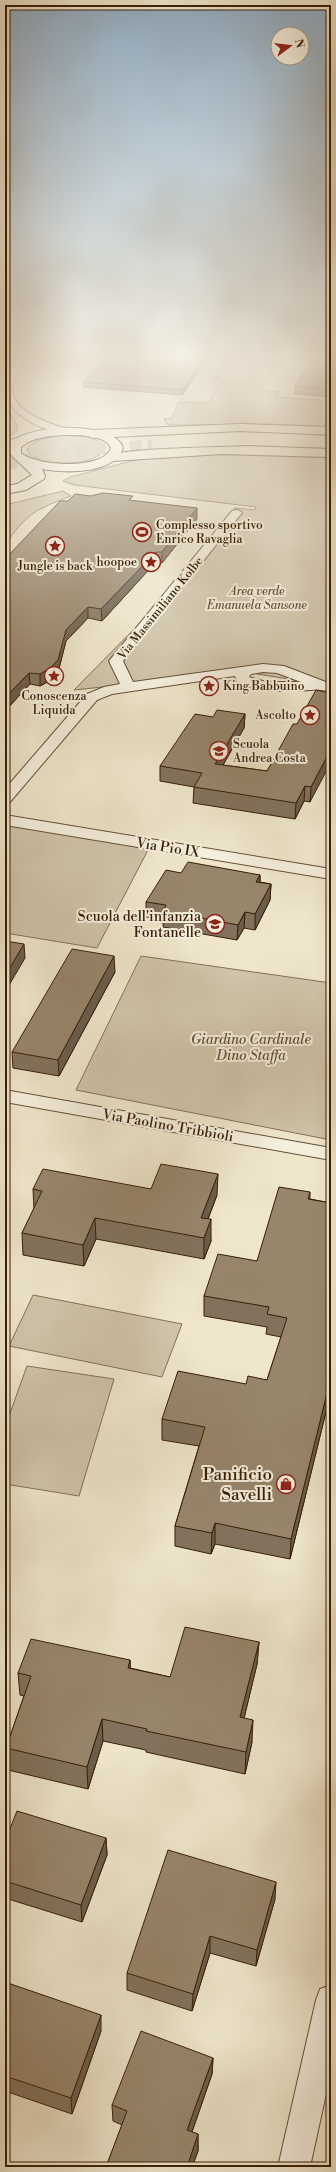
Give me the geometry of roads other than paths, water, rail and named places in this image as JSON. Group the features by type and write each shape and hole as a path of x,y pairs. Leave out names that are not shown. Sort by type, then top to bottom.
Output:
{"street":[{"path":"5,490 22,487 39,476 34,467 20,457"},
{"path":"5,495 29,490 57,474 99,463 112,457"},
{"path":"27,462 51,467 79,467"},
{"name":"Via Massimiliano Kolbe","path":"128,687 116,661 236,513"},
{"path":"5,799 92,697 109,690 249,669 279,669 328,687"},
{"path":"248,683 242,679 242,674 249,669"},
{"path":"207,676 259,686 328,687"},
{"name":"Via Pio IX","path":"5,820 331,874"},
{"name":"Via Paolino Tribbioli","path":"5,1096 331,1154"},
{"path":"294,2167 331,2000"}],"tunnel":[{"path":"5,464 42,457"}],"place":[{"name":"Complesso sportivo Enrico Ravaglia","path":"142,532"},
{"name":"Jungle is back","path":"55,546"},
{"name":"hoopoe","path":"151,562"},
{"name":"Conoscenza Liquida","path":"54,676"},
{"name":"King Babbuino","path":"209,686"},
{"name":"Ascolto","path":"310,715"},
{"name":"Scuola Andrea Costa","path":"219,751"},
{"name":"Scuola dell'infanzia Fontanelle","path":"215,924"},
{"name":"Panificio Savelli","path":"286,1484"}],"park label":[{"name":"Area verde Emanuela Sansone","path":"257,598"},
{"name":"Giardino Cardinale Dino Staffa","path":"251,1048"}]}
